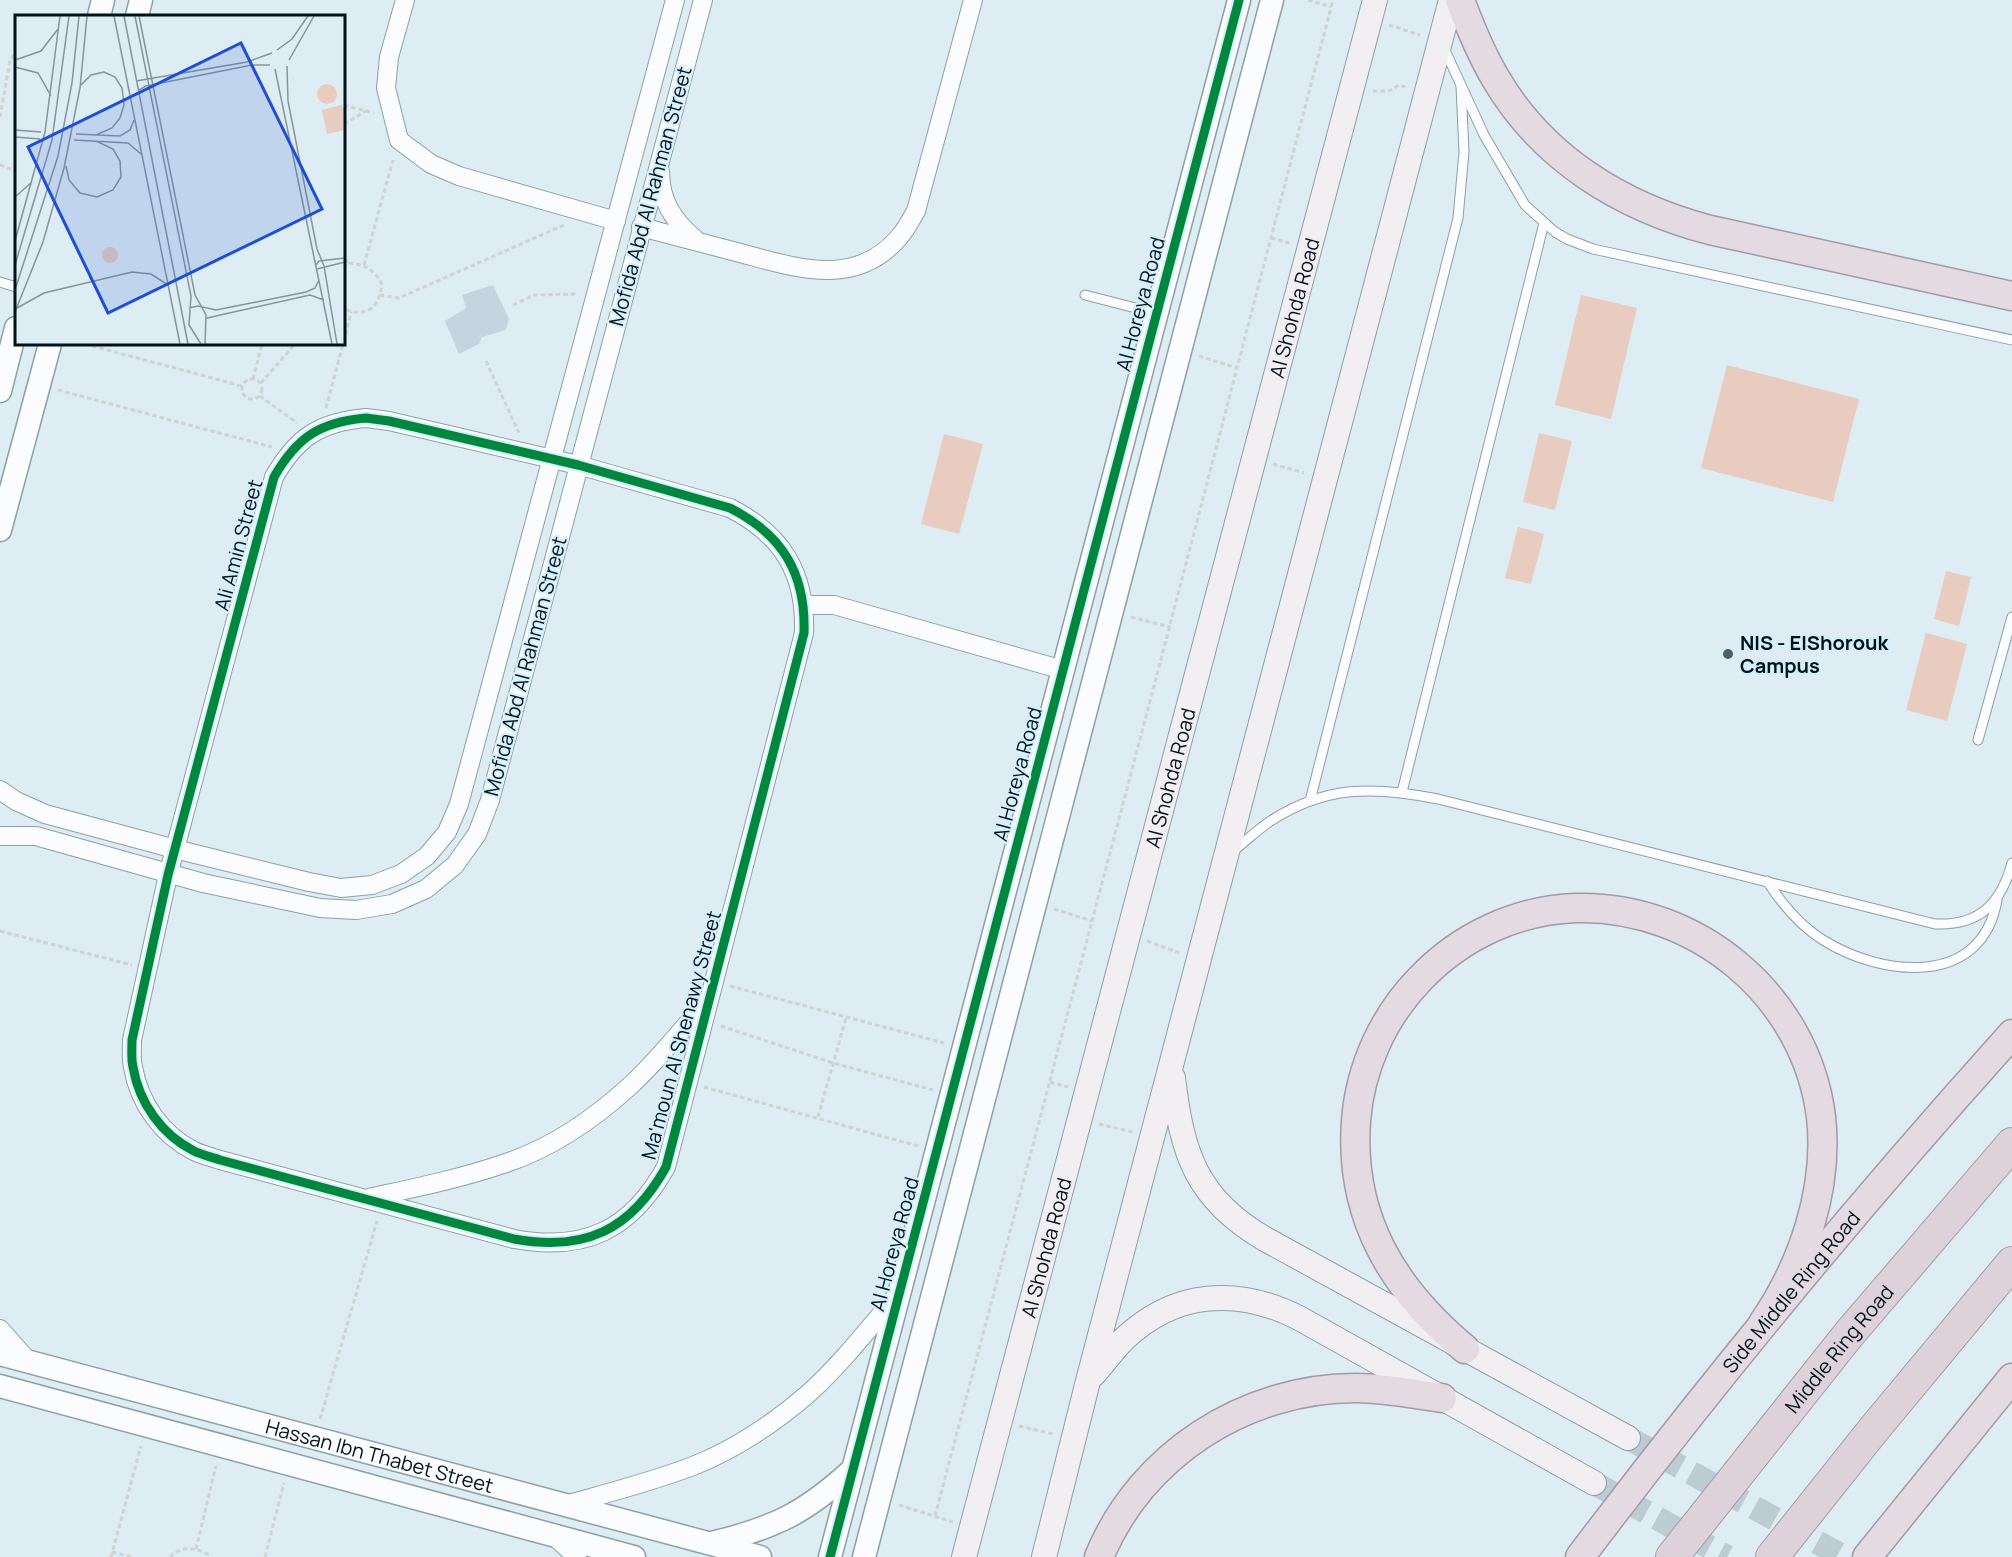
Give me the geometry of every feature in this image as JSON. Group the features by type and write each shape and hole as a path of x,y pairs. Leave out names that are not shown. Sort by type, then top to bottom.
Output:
{"highway":[{"path":"1460,0 1481,52 1497,81 1516,108 1562,157 1617,195 1646,210 1678,222 2012,296"},
{"path":"1466,1349 1441,1329 1413,1298 1384,1255 1370,1226 1361,1197 1356,1166 1357,1108 1362,1081 1378,1040 1395,1008 1430,968 1474,936 1523,915 1560,909 1596,908 1633,913 1669,923 1702,939 1733,960 1760,985 1783,1014 1801,1047 1814,1081 1821,1118 1822,1154 1819,1180 1810,1222 1799,1255 1778,1302 1763,1323"},
{"name":"Side Middle Ring Road","path":"1580,1557 1763,1323 1888,1174 2012,1034"},
{"name":"Middle Ring Road","path":"1672,1557 1843,1342 2012,1144"},
{"path":"1772,1557 1874,1428 2012,1263"},
{"path":"1867,1557 2012,1378"},
{"path":"1099,1557 1116,1522 1151,1476 1194,1439 1244,1411 1299,1394 1327,1389 1384,1389 1442,1398"}],"main road":[{"path":"1044,1557 1171,1062 1451,0"},
{"name":"Al Shohda Road","path":"964,1557 1373,10"},
{"path":"1171,1062 1179,1124 1188,1156 1207,1190 1226,1211 1257,1234 1628,1438"},
{"path":"1088,1381 1125,1339 1154,1317 1188,1302 1226,1297 1263,1303 1282,1309 1594,1483"}],"street":[{"path":"99,15 103,0"},
{"path":"137,15 141,0"},
{"path":"405,0 389,57 386,88 399,140 431,164 459,176 616,221"},
{"name":"Mofida Abd Al Rahman Street","path":"0,790 16,801 45,814 175,849 341,888 372,885 401,874 427,856 447,832 459,804 675,0"},
{"name":"Mofida Abd Al Rahman Street","path":"0,836 36,836 168,875 320,908 356,910 392,904 426,889 455,865 477,834 490,800 703,0"},
{"path":"641,227 800,269 828,271 856,266 881,254 901,235 916,211 973,0"},
{"name":"Al Horeya Road","path":"830,1557 1239,0"},
{"path":"864,1557 1272,0"},
{"path":"660,159 660,183 666,207 680,227 699,242"},
{"path":"616,221 633,208 641,227"},
{"path":"616,221 624,240 641,227"},
{"path":"0,391 15,332"},
{"path":"0,530 50,345"},
{"name":"Ali Amin Street","path":"168,875 274,477 290,452 302,440 316,431 343,420 366,418 389,421 578,465"},
{"name":"Ma'moun Al Shenawy Street","path":"168,875 132,1040 133,1066 140,1093 153,1117 172,1136 195,1151 373,1201 540,1244 566,1243 592,1237 616,1226 636,1209 653,1190 666,1167 804,633 804,605 794,568 783,549 768,532 750,518 730,508 578,465"},
{"path":"804,605 834,605 1063,670"},
{"path":"373,1201 505,1164 551,1143 593,1116 631,1084 713,989"},
{"path":"565,1505 695,1466 773,1421 817,1385 899,1292"},
{"path":"0,1329 29,1362"},
{"name":"Hassan Ibn Thabet Street","path":"0,1354 760,1557"},
{"name":"Hassan Ibn Thabet Street","path":"0,1386 634,1557"},
{"path":"711,1544 750,1534 788,1519 822,1497 852,1470"},
{"path":"553,1535 577,1557"}],"lane":[{"path":"1441,41 1488,144 1517,195 1544,224 1567,239 1593,249 2012,340"},
{"path":"1310,801 1458,218 1464,152 1461,86"},
{"path":"1402,792 1544,224"},
{"path":"0,282 15,287"},
{"path":"1085,295 1156,314"},
{"path":"1978,740 2012,616"},
{"path":"1226,856 1267,824 1310,801 1356,790 1379,789 1438,799 1935,924 1964,922 1977,916 1998,898"},
{"path":"1767,881 1791,914 1822,940 1859,957 1898,966 1935,966 1948,963 1970,952 1986,933 2012,863"}],"path":[{"path":"1308,0 1331,7"},
{"path":"934,1516 1170,627 1333,0"},
{"path":"1373,10 1441,41"},
{"path":"0,117 10,60 15,53"},
{"path":"1353,87 1379,92 1389,91 1399,85 1404,86 1408,88 1423,110"},
{"path":"345,105 392,118"},
{"path":"345,123 366,111"},
{"path":"364,265 399,140"},
{"path":"0,165 15,171"},
{"path":"380,295 399,297 591,214"},
{"path":"345,256 347,263 345,266"},
{"path":"345,309 351,312 367,312 374,308 382,285 380,280 364,265 347,263"},
{"path":"513,304 534,295 596,294"},
{"path":"345,335 351,312"},
{"path":"89,345 242,386"},
{"path":"253,379 262,345"},
{"path":"242,386 247,398 256,399 260,396 261,383 294,345"},
{"path":"260,396 316,431 342,345"},
{"path":"1180,351 1237,368"},
{"path":"486,361 528,454"},
{"path":"242,386 248,379 261,383"},
{"path":"39,385 290,452"},
{"path":"1254,459 1325,479"},
{"path":"1112,611 1170,627"},
{"path":"1036,903 1092,921"},
{"path":"0,931 148,969"},
{"path":"1128,935 1198,959"},
{"path":"713,989 846,1018 964,1048"},
{"path":"817,1118 846,1018"},
{"path":"705,1020 833,1064 952,1096"},
{"path":"689,1083 937,1151"},
{"path":"1080,1119 1152,1136"},
{"path":"315,1438 373,1201"},
{"path":"1000,1421 1074,1440"},
{"path":"111,1557 147,1426"},
{"path":"196,1549 221,1446"},
{"path":"265,1557 289,1464"},
{"path":"880,1498 971,1528"},
{"path":"170,1557 181,1550 196,1549 211,1557"},
{"path":"112,1552 132,1557"}],"shaded area":[{"path":"1581,295 1637,308 1611,419 1555,405"},
{"path":"1727,365 1859,399 1833,502 1701,468"},
{"path":"1539,433 1572,441 1555,510 1523,502"},
{"path":"944,434 983,444 959,534 921,524"},
{"path":"1518,527 1544,534 1531,584 1505,578"},
{"path":"1946,571 1971,577 1959,626 1934,619"},
{"path":"1926,633 1967,644 1947,721 1906,710"}],"building":[{"path":"493,285 509,319 506,330 482,337 479,344 459,354 445,321 466,308 462,295"}],"tunnel":[{"path":"1628,1438 1844,1557"},
{"path":"1594,1483 1727,1557"}],"cycle path":[{"path":"830,1557 1239,0"},
{"path":"366,418 389,421 578,465 730,508 764,531 777,544 788,558 801,592 804,633 666,1167 637,1207 604,1232 584,1239 563,1242 514,1239 200,1154 182,1144 162,1127 146,1105 136,1080 132,1061 132,1040 168,875 274,477 292,451 311,434 335,423 366,418"}],"place":[{"name":"NIS - ElShorouk Campus","path":"1728,654"}]}
